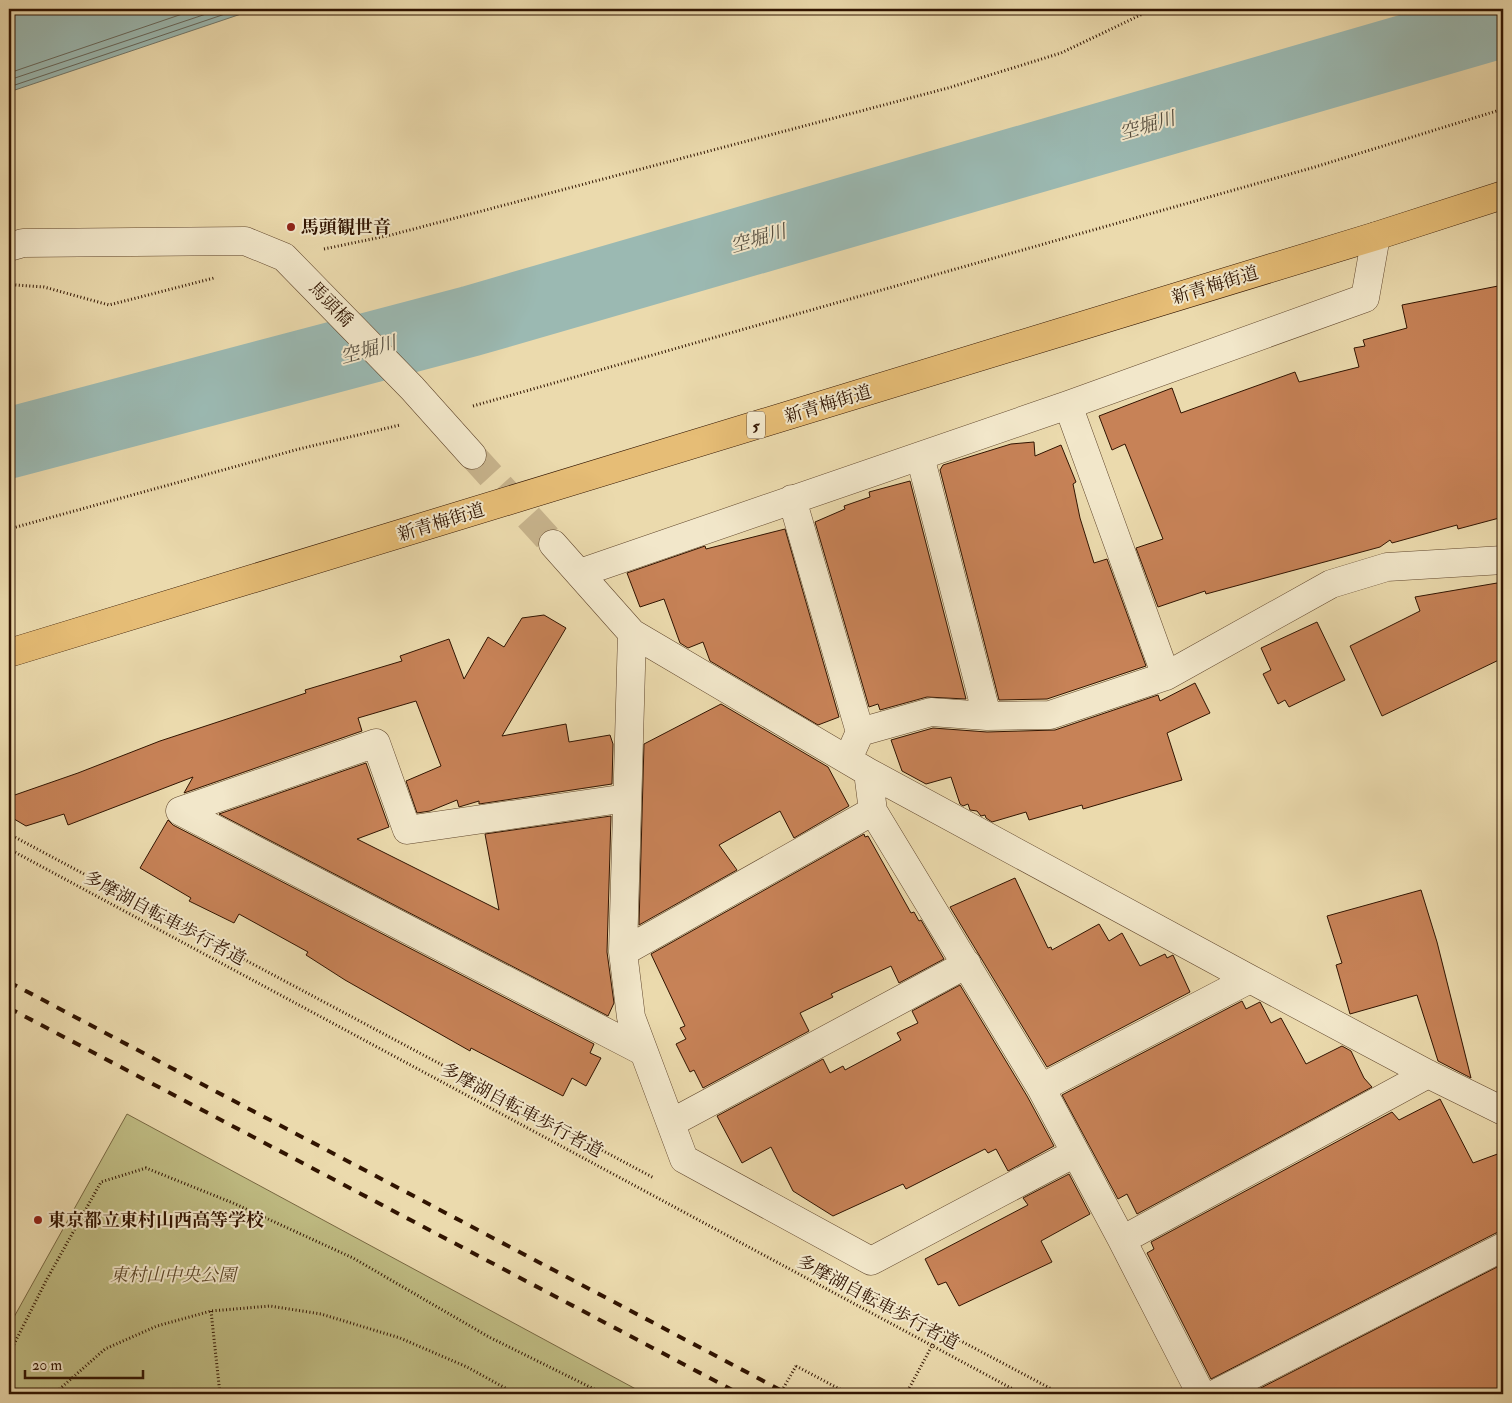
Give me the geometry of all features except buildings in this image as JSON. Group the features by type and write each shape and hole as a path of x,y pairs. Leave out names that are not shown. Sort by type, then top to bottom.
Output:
{"main road":[{"name":"新青梅街道","path":"9,653 1503,196"}],"street":[{"path":"580,573 1068,405 1365,298 1376,236"},
{"path":"9,246 22,243 245,241 288,260"},
{"name":"馬頭橋","path":"288,260 412,388 472,455"},
{"path":"1068,405 1166,676"},
{"path":"920,456 987,716"},
{"path":"792,499 860,732 858,766 873,811 1041,1088 1122,1240 1200,1394"},
{"path":"553,544 632,634 858,766 1428,1074 1500,1107"},
{"path":"860,732 931,712 987,716 1050,715 1166,676 1331,584 1387,567 1503,560"},
{"path":"632,634 623,952 631,1017 684,1159 871,1261 1076,1153"},
{"path":"627,798 407,830 376,743 180,811 644,1052"},
{"path":"623,952 873,811"},
{"path":"671,1123 967,964"},
{"path":"1041,1088 1250,979"},
{"path":"1122,1240 1428,1074"},
{"path":"1215,1394 1503,1247"}],"path":[{"path":"288,260 391,235 948,88 1060,53 1153,9"},
{"path":"9,529 299,449 437,416 1305,170 1503,109"},
{"path":"9,288 15,285 44,288 109,305 224,275"},
{"path":"9,834 659,1181"},
{"name":"多摩湖自転車歩行者道","path":"9,849 931,1347 1022,1394"},
{"path":"9,1354 46,1279 102,1182 146,1168 233,1203 352,1258 488,1337 604,1394"},
{"path":"870,1293 1061,1394"},
{"path":"54,1394 105,1349 157,1326 211,1311 270,1306 321,1314 400,1338 467,1367 516,1394"},
{"path":"211,1311 220,1394"},
{"path":"906,1394 940,1331"},
{"path":"780,1394 796,1366 849,1394"}],"green space":[{"name":"東村山中央公園","path":"127,1114 645,1394 9,1394 9,1326"}],"water":[{"path":"9,9 256,9 9,92"}],"waterway":[{"name":"空堀川","path":"9,443 471,321 1503,22"}],"tunnel":[{"path":"472,455 553,544"}],"railway":[{"path":"9,982 788,1394"},
{"path":"9,1008 740,1394"}],"place":[{"name":"馬頭観世音","path":"291,227"},
{"name":"東京都立東村山西高等学校","path":"38,1220"}]}
